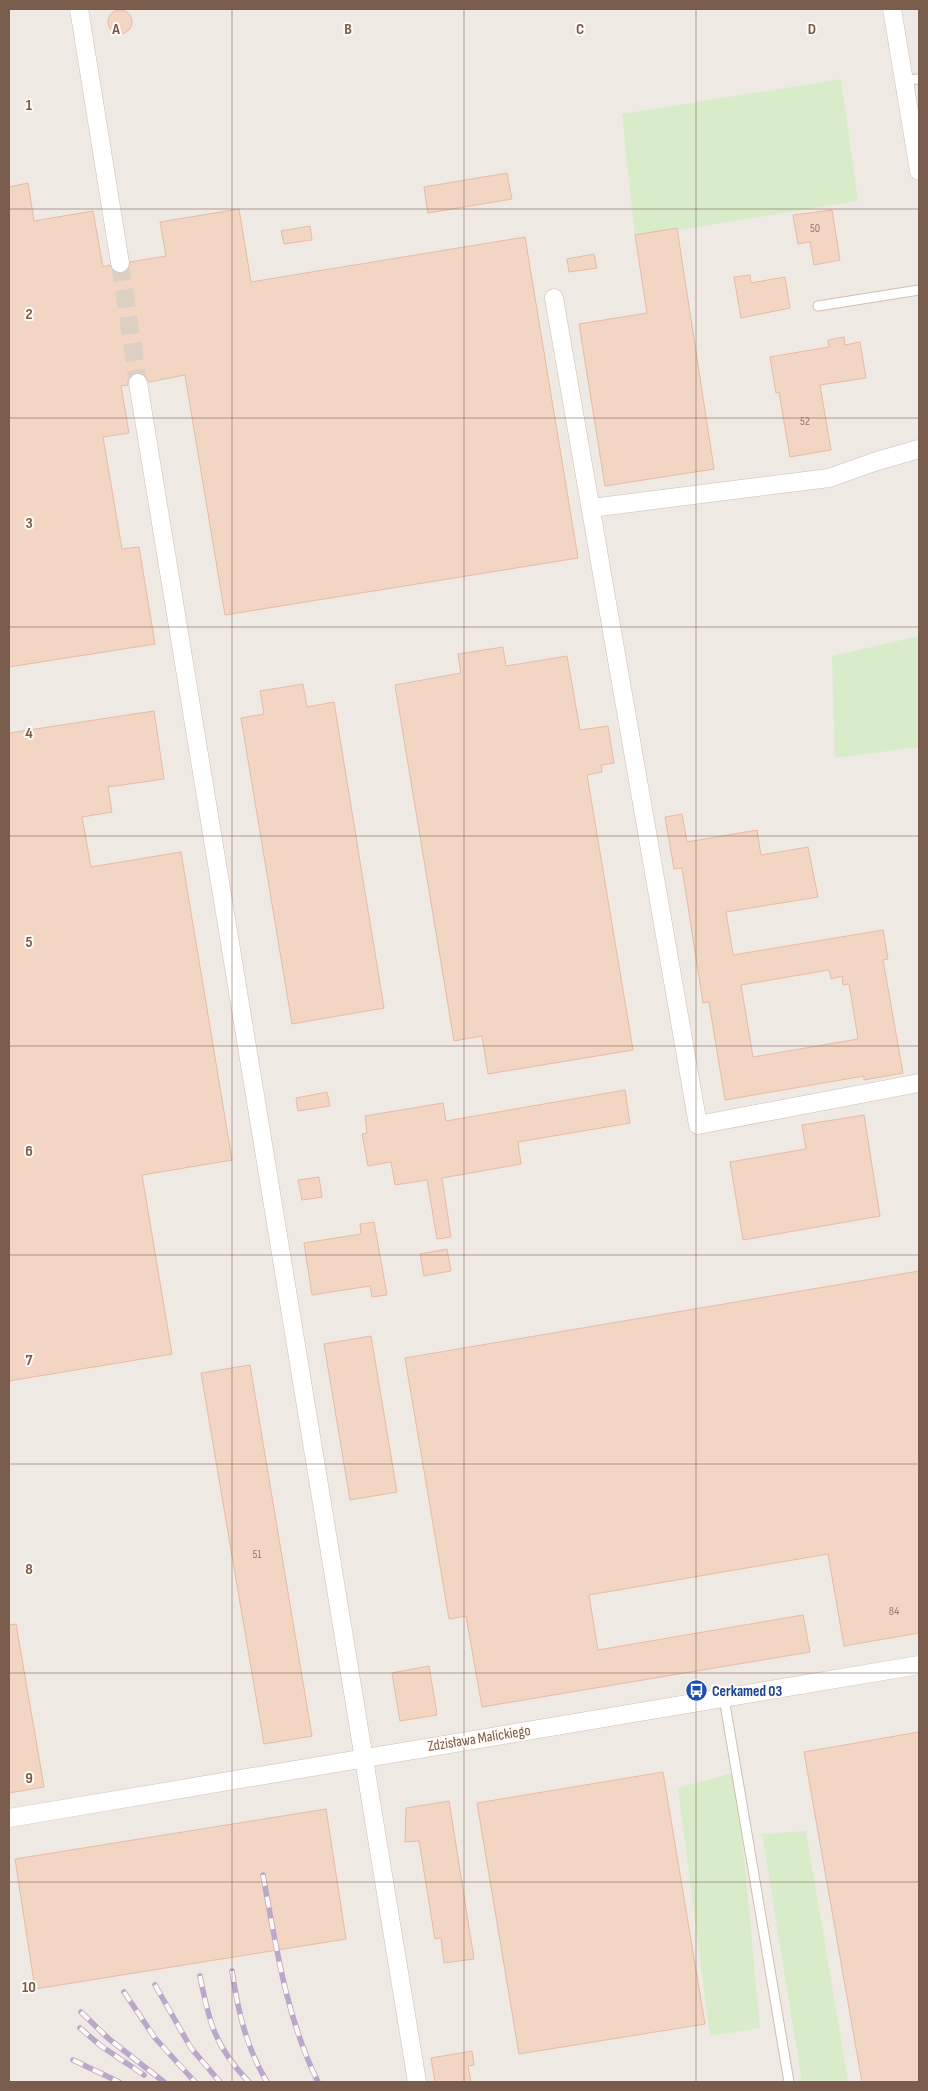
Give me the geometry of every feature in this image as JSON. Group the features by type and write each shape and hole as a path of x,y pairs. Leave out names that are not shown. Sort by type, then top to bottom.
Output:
{"street":[{"path":"80,9 120,264"},
{"path":"892,9 911,79 919,171"},
{"path":"554,298 698,1125 919,1083"},
{"path":"138,383 416,2082"},
{"path":"590,508 829,478 919,449"},
{"name":"Zdzisława Malickiego","path":"9,1818 919,1665"}],"lane":[{"path":"818,306 919,290"},
{"path":"724,1698 789,2082"}],"shaded area":[{"path":"9,9 919,9 919,2082 9,2082"}],"green space":[{"path":"841,79 858,201 635,237 622,114"},
{"path":"919,636 919,747 835,758 832,656"},
{"path":"736,1772 760,2028 710,2036 678,1788"},
{"path":"806,1831 848,2080 841,2082 802,2082 762,1834"}],"building":[{"path":"120,10 125,11 131,17 131,27 125,33 120,34 115,33 109,27 108,22 109,17 115,11"},
{"path":"507,173 512,199 428,213 424,187"},
{"path":"28,183 34,221 93,211 103,267 110,265 117,273 126,272 130,262 166,256 160,222 239,209 251,282 525,237 578,558 225,615 185,375 149,382 142,373 136,373 128,379 128,385 121,386 129,433 103,437 122,549 139,547 155,644 9,667 9,187"},
{"path":"832,210 840,260 814,265 810,242 798,244 793,215"},
{"path":"310,226 312,240 284,244 281,231"},
{"path":"677,228 714,469 605,486 579,324 647,313 635,235"},
{"path":"594,254 597,268 569,272 567,259"},
{"path":"750,275 751,283 785,277 790,308 741,318 734,277"},
{"path":"844,337 845,345 860,342 866,378 820,385 831,450 790,457 779,392 776,393 770,357 829,347 828,340"},
{"path":"503,647 506,666 567,656 580,730 608,726 614,763 601,765 602,772 587,775 633,1050 488,1074 482,1036 454,1041 395,685 461,673 458,654"},
{"path":"303,684 307,707 334,702 384,1008 292,1024 241,718 264,714 260,691"},
{"path":"154,711 164,779 108,787 112,812 82,817 91,867 181,852 232,1160 142,1175 172,1354 9,1381 9,733"},
{"path":"682,814 687,842 757,830 761,855 808,847 818,897 726,912 733,955 883,930 888,959 883,960 903,1073 864,1080 864,1076 725,1100 709,1002 703,1003 682,868 674,869 665,817","holes":["829,970 831,979 842,976 843,985 849,984 858,1039 753,1057 741,985"]},
{"path":"625,1090 630,1123 518,1142 521,1164 442,1178 451,1237 437,1239 427,1180 395,1185 391,1162 368,1166 362,1134 367,1133 365,1116 443,1103 446,1121"},
{"path":"327,1092 330,1106 298,1111 296,1098"},
{"path":"864,1115 880,1216 743,1240 730,1162 806,1149 802,1125"},
{"path":"319,1177 322,1197 302,1200 298,1180"},
{"path":"374,1222 387,1295 372,1297 370,1286 312,1295 304,1243 361,1234 360,1224"},
{"path":"447,1249 451,1271 424,1276 420,1254"},
{"path":"919,1271 919,1633 844,1646 828,1554 589,1595 598,1650 803,1615 810,1652 482,1707 466,1616 449,1619 405,1358"},
{"path":"371,1336 397,1492 350,1500 324,1344"},
{"path":"250,1365 312,1736 264,1744 201,1373"},
{"path":"16,1624 44,1787 9,1793 9,1625"},
{"path":"429,1666 437,1715 400,1721 392,1673"},
{"path":"919,1732 919,2082 862,2082 804,1752"},
{"path":"663,1772 705,2024 519,2054 477,1803"},
{"path":"449,1801 474,1959 444,1963 441,1938 435,1939 419,1841 405,1842 406,1808"},
{"path":"326,1809 346,1939 35,1989 15,1859"},
{"path":"472,2051 474,2065 468,2066 471,2082 435,2082 431,2058"}],"tunnel":[{"path":"120,263 138,383"}],"railway":[{"path":"263,1875 283,1981 298,2032 318,2082"},
{"path":"232,1971 248,2042 267,2082"},
{"path":"200,1976 210,2021 215,2033 228,2057 249,2082"},
{"path":"155,1985 191,2048 220,2082"},
{"path":"124,1992 155,2038 195,2082"},
{"path":"81,2012 109,2039 164,2082"},
{"path":"80,2028 101,2046 144,2075"},
{"path":"73,2060 119,2082"}],"place":[{"name":"Cerkamed 03","path":"696,1691"}]}
